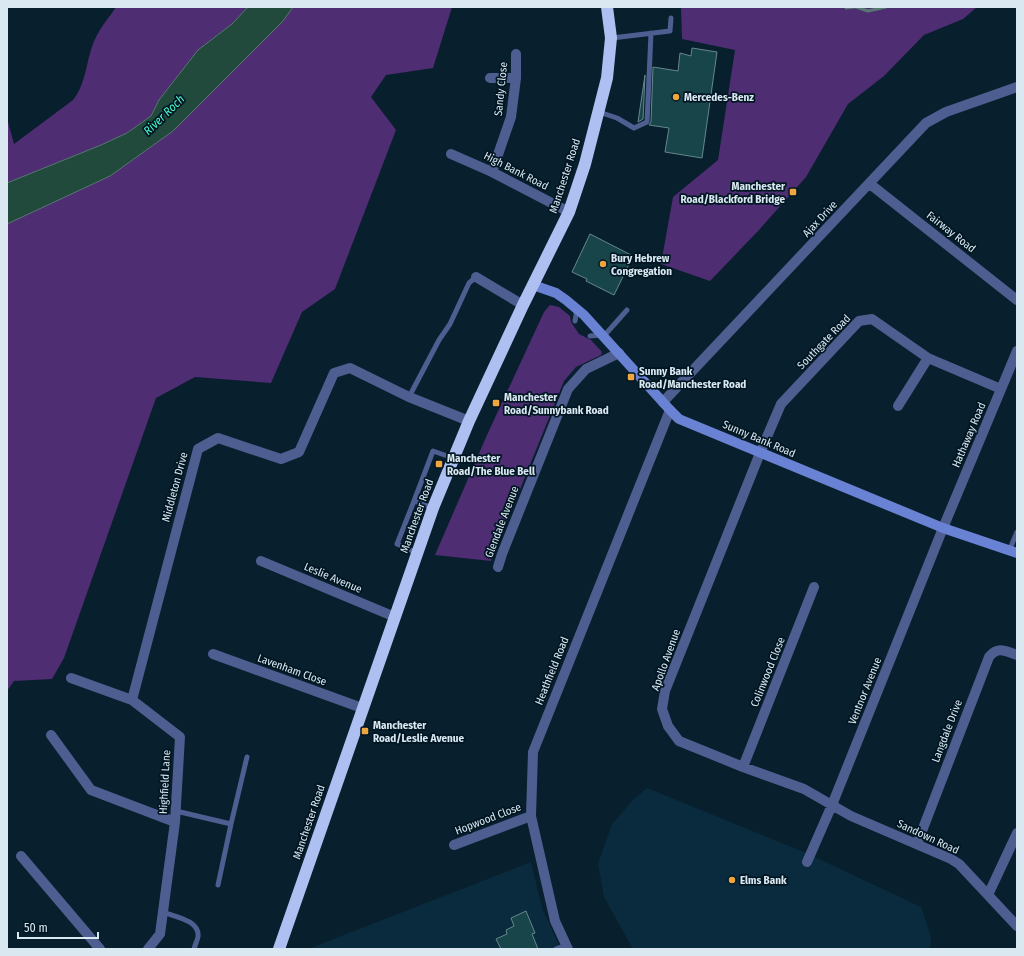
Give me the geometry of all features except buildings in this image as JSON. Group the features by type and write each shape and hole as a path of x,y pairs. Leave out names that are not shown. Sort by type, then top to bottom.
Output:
{"highway":[{"name":"Manchester Road","path":"279,949 433,508 469,420 522,305 569,212 585,164 607,78 611,38 607,7"}],"street":[{"name":"Sandy Close","path":"492,172 511,117 516,78 516,54"},
{"path":"490,78 516,78"},
{"name":"Ajax Drive","path":"666,406 926,123 946,112 1017,87"},
{"name":"High Bank Road","path":"451,154 492,172 569,212"},
{"name":"Fairway Road","path":"870,184 1017,300"},
{"path":"476,277 522,305"},
{"name":"Sunny Bank Road","path":"533,284 556,293 577,309 679,419 943,528 1013,552"},
{"name":"Southgate Road","path":"760,453 781,404 859,321 872,319 928,358 1001,389"},
{"name":"Hathaway Road","path":"943,528 1017,350"},
{"name":"Glendale Avenue","path":"498,567 568,389 586,369 619,353"},
{"path":"898,406 928,358"},
{"name":"Middleton Drive","path":"132,700 198,450 218,438 281,458 299,452 334,373 350,368 409,397 469,420"},
{"name":"Heathfield Road","path":"567,947 555,921 530,816 533,752 666,406"},
{"name":"Apollo Avenue","path":"760,453 665,691 662,709 668,726 680,741 743,767 804,789 832,805"},
{"name":"Ventnor Avenue","path":"807,862 832,805 943,528"},
{"name":"Leslie Avenue","path":"261,561 396,617"},
{"name":"Colinwood Close","path":"743,767 814,586"},
{"name":"Langdale Drive","path":"916,844 989,657 997,650 1017,655"},
{"name":"Lavenham Close","path":"213,654 362,708"},
{"name":"Highfield Lane","path":"71,678 132,700 180,736 175,816 160,934 148,949"},
{"path":"51,735 91,790 175,816"},
{"name":"Sandown Road","path":"832,805 851,816 951,859 959,864 1017,926"},
{"name":"Hopwood Close","path":"454,845 530,816"},
{"path":"988,895 1017,833"},
{"path":"21,856 100,949"}],"lane":[{"path":"611,38 670,31 671,18"},
{"path":"598,112 617,118 634,128 647,122 651,33"},
{"path":"409,397 439,340 450,324 470,284 476,277"},
{"path":"575,321 577,309"},
{"path":"590,336 603,336 627,310"},
{"path":"418,553 397,544 433,451 453,458"},
{"path":"414,501 433,508"},
{"path":"1013,552 1017,532"},
{"path":"218,885 247,757"},
{"path":"175,816 231,824"},
{"path":"163,912 193,924 197,929 198,938 194,949"},
{"path":"556,949 567,947"}],"shaded area":[{"path":"116,7 248,7 232,24 198,50 159,100 151,116 127,133 7,183 7,118 14,144 73,100 81,87 95,39 100,29"},
{"path":"293,7 452,7 433,68 386,75 371,97 396,130 335,289 302,312 271,383 195,377 156,398 64,658 52,679 14,681 7,691 7,224 110,176 173,131 229,70 283,21"},
{"path":"681,7 977,7 963,19 924,35 884,76 848,104 806,177 759,230 710,281 661,264 673,197 718,160 735,50 682,39"},
{"path":"550,305 559,307 570,316 571,322 579,334 591,340 602,352 601,355 576,367 564,381 491,561 435,555 487,435 544,312"},
{"name":"Elms Bank","path":"647,788 804,852 921,907 931,937 930,949 633,949 604,897 598,864 612,824 633,800"},
{"path":"531,862 542,908 561,949 308,949"}],"water":[{"name":"River Roch","path":"248,7 293,7 283,21 173,131 110,176 7,224 7,183 127,133 151,116 159,100 198,50 232,24"}],"waterway":[{"path":"846,8 855,7"},
{"path":"856,7 868,11 886,7"}],"place":[{"name":"Mercedes-Benz","path":"676,97"},
{"name":"Manchester Road/Blackford Bridge","path":"793,192"},
{"name":"Bury Hebrew Congregation","path":"603,264"},
{"name":"Sunny Bank Road/Manchester Road","path":"631,377"},
{"name":"Manchester Road/Sunnybank Road","path":"496,403"},
{"name":"Manchester Road/The Blue Bell","path":"439,464"},
{"name":"Manchester Road/Leslie Avenue","path":"365,731"},
{"name":"Elms Bank","path":"732,880"}]}
